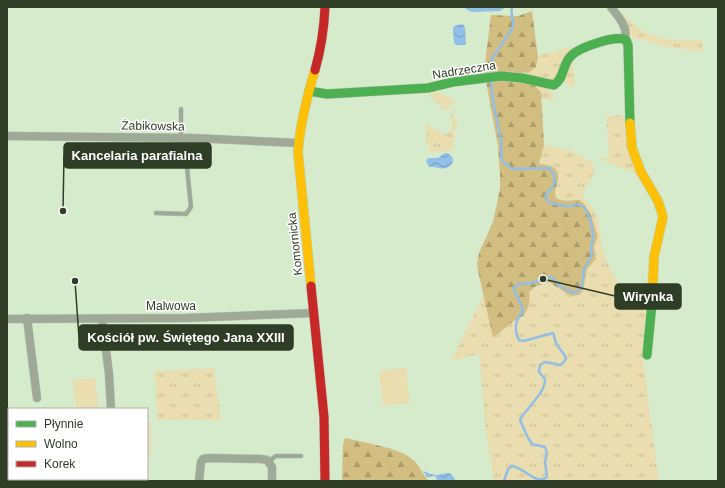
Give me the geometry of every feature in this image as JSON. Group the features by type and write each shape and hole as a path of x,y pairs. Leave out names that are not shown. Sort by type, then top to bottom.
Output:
{"street":[{"name":"Komornicka","path":"324,481 324,416 298,166 298,143 301,122 323,42 325,7"},
{"path":"611,7 619,17 626,31 624,39 628,46 629,117 632,148 641,172 658,201 663,217 654,257 651,320 647,355"},
{"name":"Nadrzeczna","path":"309,92 327,94 428,88 491,76 522,78 554,85 560,80 566,62 574,52 608,41 624,39"},
{"name":"Żabikowska","path":"7,136 183,138 298,143"},
{"name":"Malwowa","path":"7,318 205,318 314,313"},
{"path":"27,318 37,398"},
{"path":"102,318 109,374 111,408"},
{"path":"199,481 200,465 206,458 261,459 269,462 272,467 272,481"}],"lane":[{"path":"156,213 186,214 191,207 181,109"},
{"path":"269,462 276,456 301,456"}],"green space":[{"path":"616,7 635,26 654,36 675,40 702,40 703,52 659,45 637,38 631,38"},
{"path":"532,11 538,57 536,67 528,73 522,72 519,81 534,85 541,92 544,145 539,164 556,169 558,180 555,196 558,199 566,201 580,200 591,214 598,237 594,246 596,259 587,269 583,291 579,295 571,296 549,282 535,287 529,292 530,300 528,308 524,314 493,338 477,263 479,253 493,222 500,189 498,146 484,71 491,15 518,16"},
{"path":"582,46 557,81 521,75 522,72 534,68 538,56 571,47"},
{"path":"571,62 573,64 575,87 569,86 564,82"},
{"path":"520,80 545,88 553,94 556,99 542,99 541,92"},
{"path":"440,92 454,100 447,110 441,108 440,105 442,103 437,104 434,99 429,97 431,93"},
{"path":"454,107 453,115 458,123 454,132 454,148 450,151 431,152 428,149 429,145 426,143 425,125 430,124 431,129 436,129 442,134 447,134 452,129 451,110"},
{"path":"627,115 637,174 598,158 606,159 609,153 606,116"},
{"path":"544,145 572,151 594,164 593,168 596,169 582,196 589,203 597,216 605,257 619,284 645,289 651,255 643,359 659,481 494,481 486,432 479,354 451,361 484,294 493,338 525,314 530,298 529,292 531,290 549,282 571,296 586,274 587,269 596,259 594,246 597,240 594,224 588,209 580,201 564,200 556,197 554,194 558,182 548,166 539,165"},
{"path":"214,368 221,420 158,420 154,371"},
{"path":"406,368 410,403 383,406 379,371"},
{"path":"95,378 99,408 76,408 73,380"},
{"path":"148,422 151,422 151,457 148,457"},
{"path":"345,438 380,446 406,455 417,464 429,481 342,481 343,444"}],"water":[{"path":"464,7 506,7 500,11 472,12"},
{"path":"461,24 464,25 465,28 466,44 456,45 454,43 453,29 454,26"},
{"path":"446,153 451,156 453,160 451,166 443,169 429,167 426,161 428,158 438,158"},
{"path":"423,471 434,475 449,473 456,481 438,481 435,476 427,477"}],"waterway":[{"path":"491,74 492,59 513,27 511,13 512,7"},
{"path":"491,81 503,161 513,169 549,168 554,175 555,182 546,194 548,201 554,204 567,206 578,204 583,206 590,220 593,236 591,247 592,255 584,269 582,286 578,291 573,293 558,285 551,277 532,283 518,284 514,288 523,310 516,326 516,333 519,340 524,341 553,333 556,343 566,359 561,365 545,362 540,365 539,372 545,379 542,390 520,420 532,444 545,447 547,453 545,462 547,477 543,479 534,478 512,466 508,469 504,481"}],"traffic: fast":[{"path":"309,91 327,94 428,88 453,82 501,76 522,78 554,85 560,79 568,59 575,53 581,49 606,40 621,39 626,40 628,45 630,123"},
{"path":"647,355 652,303"}],"traffic: slow":[{"path":"311,286 298,152 304,110 315,70"},
{"path":"630,123 632,148 641,172 658,201 663,217 654,257 652,303"}],"traffic: jam":[{"path":"315,70 322,39 325,7"},
{"path":"311,286 324,417 325,481"}],"place":[{"name":"Kancelaria parafialna","path":"63,211"},
{"name":"Wirynka","path":"543,279"},
{"name":"Kościół pw. Świętego Jana XXIII","path":"75,281"}]}
